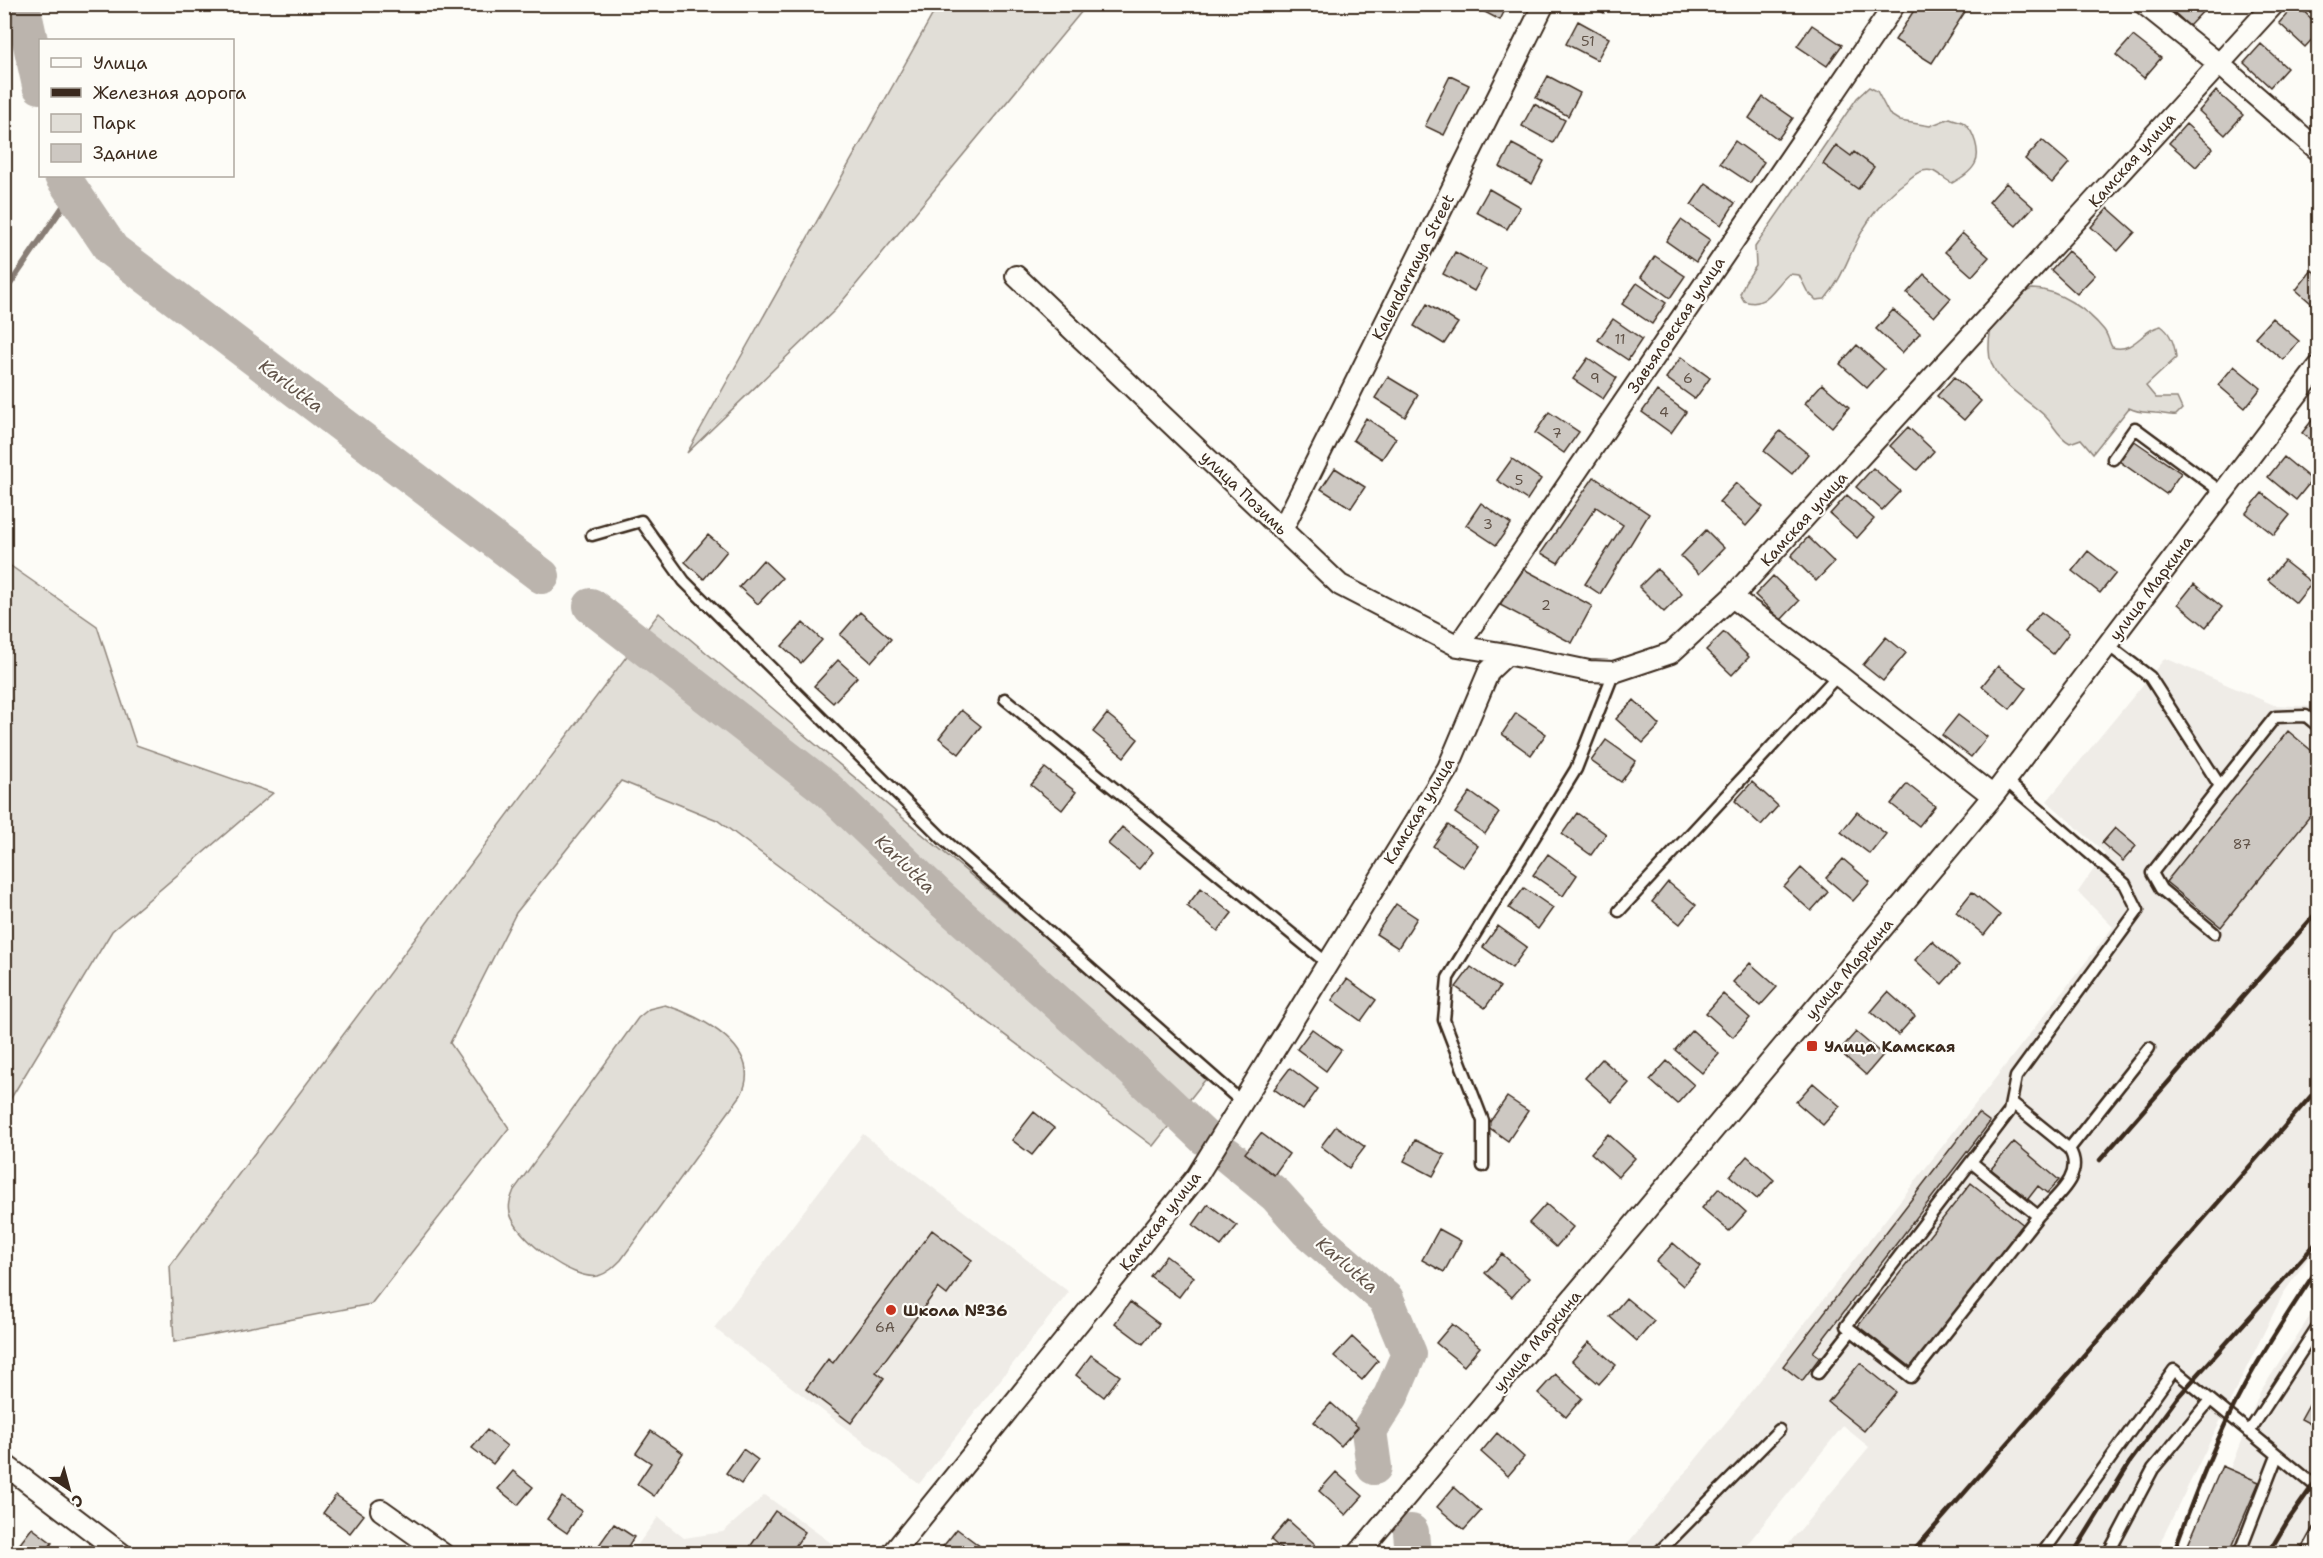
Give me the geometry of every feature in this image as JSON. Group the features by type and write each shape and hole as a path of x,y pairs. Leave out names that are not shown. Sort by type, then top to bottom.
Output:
{"street":[{"name":"Kalendarnaya Street","path":"1282,530 1544,4"},
{"name":"Завьяловская улица","path":"1458,646 1894,4"},
{"path":"2144,4 2220,64 2319,150"},
{"name":"Камская улица","path":"892,1554 1197,1176 1448,768 1489,671 1507,654 1589,671 1614,672 1671,653 1732,597 2274,4"},
{"name":"улица Позимь","path":"1016,276 1340,585 1458,646 1507,654"},
{"name":"улица Маркина","path":"1358,1554 1994,796 2319,367"},
{"path":"1732,597 1838,675 1994,796"},
{"path":"4,1464 122,1554"},
{"path":"381,1510 443,1554"}],"lane":[{"path":"2113,459 2135,428 2223,494"},
{"path":"592,535 641,521 684,581 942,838 1243,1103"},
{"path":"2108,645 2150,677 2220,786"},
{"path":"1483,1166 1483,1121 1444,1020 1448,978 1576,769 1614,672"},
{"path":"1619,911 1838,675"},
{"path":"1005,699 1327,963"},
{"path":"2214,933 2161,890 2152,873 2275,717 2306,716 2319,726"},
{"path":"2005,780 2125,884 2138,910 2016,1077 2011,1102 2009,1112 1846,1326 1911,1377 2074,1174 2074,1158 2069,1149 2011,1102"},
{"path":"2069,1149 2149,1048"},
{"path":"1971,1162 2038,1216"},
{"path":"2249,1432 2319,1326"},
{"path":"1818,1373 1851,1331"},
{"path":"2042,1554 2174,1370 2319,1488"},
{"path":"2108,1554 2153,1469 2210,1400"},
{"path":"1658,1554 1779,1430"},
{"path":"2239,1554 2277,1456"},
{"path":"2306,1554 2319,1532"}],"shaded area":[{"path":"2165,658 2274,705 2318,707 2318,1244 2283,1294 2155,1553 1781,1553 1869,1447 1843,1426 1740,1553 1619,1554 1770,1368 2113,927 2078,892 2105,853 2047,801"},
{"name":"Школа №36","path":"863,1134 1069,1292 919,1484 714,1328"},
{"path":"2318,1304 2318,1553 2197,1554 2260,1392"},
{"path":"765,1495 845,1553 631,1554 658,1517 684,1538 723,1532"}],"green space":[{"path":"938,5 1087,5 835,310 687,453"},
{"path":"1869,87 1877,91 1889,114 1900,121 1930,126 1950,118 1964,123 1971,131 1975,142 1977,159 1975,164 1968,173 1952,183 1929,170 1913,176 1900,186 1877,210 1864,228 1838,281 1825,299 1816,300 1807,291 1799,275 1789,274 1764,299 1752,303 1744,301 1740,294 1756,266 1755,247 1857,98"},
{"path":"2032,289 2052,293 2081,308 2104,330 2112,347 2126,347 2154,328 2161,326 2172,340 2176,358 2146,386 2156,398 2177,398 2182,409 2173,415 2142,412 2129,408 2093,453 2081,439 2070,443 2066,440 2045,416 2001,379 1990,360 1990,336 1995,322 2012,301"},
{"path":"5,562 97,626 136,745 273,793 112,931 5,1108"},
{"path":"659,613 1209,1075 1153,1146 717,820 621,781 516,913 450,1043 509,1128 371,1304 174,1342 170,1266"},
{"path":"665,1005 711,1026 737,1049 744,1063 746,1078 741,1095 621,1260 598,1276 587,1276 574,1272 546,1256 523,1234 514,1223 510,1213 511,1198 514,1190 638,1018 649,1009"}],"building":[{"path":"1476,4 1508,4 1500,20 1475,7"},
{"path":"1588,4 1609,4 1604,13"},
{"path":"1918,4 1970,4 1932,63 1895,40"},
{"path":"2165,4 2203,4 2207,7 2189,26"},
{"path":"2296,4 2318,25 2318,33 2305,47 2279,23"},
{"path":"1578,21 1609,38 1597,60 1566,44"},
{"path":"1812,25 1842,45 1827,66 1797,46"},
{"path":"2133,36 2161,58 2144,78 2116,55"},
{"path":"2261,44 2287,68 2270,87 2244,63"},
{"path":"1450,76 1469,85 1444,135 1425,126"},
{"path":"1548,76 1580,93 1568,116 1536,98"},
{"path":"2216,91 2243,115 2225,135 2199,111"},
{"path":"1763,97 1793,118 1778,139 1749,118"},
{"path":"1534,104 1565,120 1553,143 1522,126"},
{"path":"2186,124 2213,148 2196,167 2169,143"},
{"path":"2042,140 2069,163 2052,183 2025,159"},
{"path":"1735,141 1764,162 1750,183 1720,163"},
{"path":"1512,144 1544,161 1532,184 1500,167"},
{"path":"1836,145 1851,156 1854,152 1874,167 1858,189 1823,164"},
{"path":"1706,183 1735,203 1721,225 1691,205"},
{"path":"2006,183 2033,207 2016,226 1989,202"},
{"path":"1489,189 1520,207 1507,229 1476,212"},
{"path":"2108,208 2135,232 2118,251 2091,227"},
{"path":"1681,220 1710,240 1696,262 1666,241"},
{"path":"1962,233 1989,257 1972,276 1945,252"},
{"path":"2068,251 2095,275 2077,294 2051,270"},
{"path":"1455,252 1486,269 1474,291 1443,274"},
{"path":"1655,256 1685,276 1670,298 1641,277"},
{"path":"2312,270 2318,276 2318,309 2296,290"},
{"path":"1924,274 1951,298 1934,317 1907,293"},
{"path":"1637,283 1666,303 1652,324 1622,304"},
{"path":"1427,304 1458,323 1444,344 1414,326"},
{"path":"1893,310 1920,333 1902,353 1876,329"},
{"path":"2272,318 2299,341 2283,360 2255,337"},
{"path":"1613,319 1642,339 1628,360 1598,340"},
{"path":"1857,345 1884,369 1867,388 1840,364"},
{"path":"1681,357 1710,378 1695,399 1666,378"},
{"path":"1588,358 1617,378 1603,399 1573,379"},
{"path":"2234,366 2261,388 2245,408 2218,385"},
{"path":"1388,377 1418,395 1405,417 1375,398"},
{"path":"1954,377 1981,401 1964,420 1937,396"},
{"path":"1822,384 1849,407 1832,427 1805,403"},
{"path":"1657,391 1686,412 1671,433 1642,412"},
{"path":"1549,412 1579,432 1564,453 1535,433"},
{"path":"2318,413 2318,446 2302,433"},
{"path":"1366,418 1396,438 1382,459 1353,440"},
{"path":"1908,427 1934,451 1917,470 1890,446"},
{"path":"1780,431 1808,454 1792,474 1764,451"},
{"path":"2133,440 2181,473 2166,494 2119,461"},
{"path":"2284,457 2312,480 2296,500 2268,477"},
{"path":"1512,459 1541,479 1527,500 1497,480"},
{"path":"1335,468 1365,487 1351,508 1321,489"},
{"path":"1873,468 1900,491 1882,510 1856,487"},
{"path":"1594,477 1649,514 1600,594 1585,584 1623,525 1596,507 1558,563 1541,553"},
{"path":"1736,483 1763,507 1746,526 1719,502"},
{"path":"2262,493 2290,515 2274,535 2246,513"},
{"path":"1847,495 1874,519 1857,538 1830,514"},
{"path":"1481,503 1511,524 1496,545 1466,525"},
{"path":"1706,530 1724,548 1699,574 1681,556"},
{"path":"708,535 727,551 704,579 685,562"},
{"path":"1808,537 1834,562 1816,581 1791,556"},
{"path":"2088,551 2116,573 2100,593 2072,571"},
{"path":"763,560 782,578 758,604 739,587"},
{"path":"2284,561 2312,583 2296,603 2268,580"},
{"path":"1520,567 1592,606 1572,643 1500,605"},
{"path":"1657,569 1682,594 1664,612 1639,587"},
{"path":"1773,576 1799,601 1781,620 1755,595"},
{"path":"2194,584 2222,607 2206,627 2178,604"},
{"path":"860,612 891,639 871,662 840,635"},
{"path":"2041,612 2069,633 2053,654 2025,632"},
{"path":"803,623 822,640 801,663 782,646"},
{"path":"1724,632 1749,657 1732,675 1706,650"},
{"path":"1886,637 1906,653 1883,681 1863,665"},
{"path":"838,660 857,677 833,703 814,686"},
{"path":"1998,666 2026,688 2010,709 1982,686"},
{"path":"1634,700 1660,725 1643,743 1616,719"},
{"path":"961,710 981,726 959,754 939,738"},
{"path":"1516,713 1546,734 1531,755 1502,734"},
{"path":"1107,714 1138,739 1124,757 1093,732"},
{"path":"1958,715 1987,737 1971,757 1942,735"},
{"path":"2288,731 2318,756 2318,806 2221,927 2166,882"},
{"path":"1606,740 1636,761 1621,782 1591,761"},
{"path":"1045,768 1076,792 1062,810 1031,785"},
{"path":"1752,782 1778,806 1761,825 1735,801"},
{"path":"1907,784 1935,806 1919,826 1891,804"},
{"path":"1470,792 1499,813 1485,834 1455,813"},
{"path":"1857,812 1886,834 1870,854 1841,832"},
{"path":"1577,813 1606,834 1591,855 1562,834"},
{"path":"1448,825 1478,846 1463,867 1433,846"},
{"path":"1122,827 1153,852 1139,869 1108,844"},
{"path":"2115,828 2136,846 2123,861 2102,843"},
{"path":"1548,854 1577,875 1563,896 1533,875"},
{"path":"1843,859 1870,882 1853,901 1826,878"},
{"path":"1801,868 1828,892 1811,911 1784,887"},
{"path":"1668,882 1696,905 1680,924 1652,902"},
{"path":"1201,888 1232,913 1218,931 1187,906"},
{"path":"1524,888 1553,908 1538,929 1509,908"},
{"path":"1972,892 2000,915 1984,935 1956,912"},
{"path":"1396,904 1417,918 1398,948 1376,934"},
{"path":"1498,926 1527,947 1512,968 1483,947"},
{"path":"1932,941 1959,965 1942,984 1915,960"},
{"path":"1750,963 1777,987 1760,1006 1733,982"},
{"path":"1471,967 1500,987 1485,1008 1456,987"},
{"path":"1347,979 1376,1000 1361,1021 1332,1000"},
{"path":"1888,992 1915,1016 1898,1035 1871,1012"},
{"path":"1723,994 1750,1018 1733,1037 1706,1013"},
{"path":"1312,1029 1341,1050 1326,1071 1297,1049"},
{"path":"1692,1030 1719,1054 1702,1073 1675,1050"},
{"path":"1856,1032 1883,1055 1866,1075 1839,1051"},
{"path":"1602,1059 1629,1083 1612,1102 1585,1078"},
{"path":"1667,1061 1694,1085 1677,1104 1650,1080"},
{"path":"1290,1068 1318,1089 1303,1110 1274,1089"},
{"path":"1813,1083 1840,1106 1823,1125 1796,1102"},
{"path":"1507,1097 1528,1111 1508,1141 1487,1126"},
{"path":"1034,1112 1054,1128 1032,1155 1012,1140"},
{"path":"1978,1113 1990,1122 1813,1352 1820,1357 1802,1381 1783,1366"},
{"path":"1336,1126 1365,1147 1349,1168 1321,1146"},
{"path":"1261,1133 1289,1154 1274,1175 1245,1153"},
{"path":"1608,1134 1635,1158 1618,1177 1591,1153"},
{"path":"1415,1140 1445,1155 1433,1176 1404,1161"},
{"path":"2014,1142 2059,1180 2047,1193 2038,1186 2028,1199 1991,1169"},
{"path":"1747,1156 1774,1180 1757,1199 1730,1176"},
{"path":"1971,1183 2025,1226 1912,1368 1858,1326"},
{"path":"1719,1188 1746,1212 1729,1231 1702,1208"},
{"path":"1208,1204 1237,1226 1221,1246 1193,1225"},
{"path":"1546,1204 1573,1227 1556,1247 1529,1223"},
{"path":"1439,1229 1461,1241 1444,1272 1422,1260"},
{"path":"932,1230 972,1260 947,1295 938,1288 876,1372 884,1378 851,1423 806,1389 828,1359 833,1363"},
{"path":"1673,1243 1700,1266 1683,1286 1656,1262"},
{"path":"1502,1254 1529,1278 1512,1297 1485,1273"},
{"path":"1166,1256 1194,1277 1179,1297 1150,1276"},
{"path":"1626,1298 1654,1321 1637,1341 1610,1317"},
{"path":"1130,1302 1159,1324 1143,1344 1115,1323"},
{"path":"1452,1324 1480,1347 1464,1366 1436,1343"},
{"path":"1352,1337 1378,1361 1362,1380 1334,1356"},
{"path":"1589,1342 1616,1365 1599,1384 1572,1361"},
{"path":"1091,1355 1120,1376 1104,1397 1076,1375"},
{"path":"1860,1363 1896,1392 1864,1431 1828,1402"},
{"path":"1555,1374 1582,1398 1566,1417 1538,1393"},
{"path":"2318,1388 2318,1428 2301,1419"},
{"path":"1331,1403 1358,1427 1341,1446 1314,1422"},
{"path":"487,1430 507,1446 493,1464 472,1448"},
{"path":"651,1431 683,1453 654,1496 637,1484 651,1463 636,1453"},
{"path":"1497,1433 1524,1457 1508,1476 1481,1452"},
{"path":"743,1449 758,1460 741,1484 726,1473"},
{"path":"2222,1466 2259,1482 2228,1554 2201,1554 2187,1547"},
{"path":"513,1471 533,1487 518,1505 498,1489"},
{"path":"1336,1472 1363,1496 1346,1515 1319,1491"},
{"path":"1454,1487 1481,1511 1464,1530 1437,1507"},
{"path":"336,1495 364,1515 350,1533 323,1513"},
{"path":"562,1497 582,1511 567,1533 547,1519"},
{"path":"775,1511 805,1532 790,1554 745,1554"},
{"path":"1288,1520 1315,1544 1307,1554 1287,1554 1271,1540"},
{"path":"614,1524 634,1537 623,1554 610,1554 599,1545"},
{"path":"32,1528 52,1543 44,1554 12,1554"},
{"path":"957,1529 985,1550 983,1554 947,1554 941,1549"}],"waterway":[{"name":"Karlutka","path":"22,4 39,81"},
{"path":"179,9 182,4"},
{"name":"Karlutka","path":"63,177 112,250 542,576"},
{"path":"4,293 73,192"},
{"name":"Karlutka","path":"591,606 828,790 938,896 1130,1067 1205,1138"},
{"name":"Karlutka","path":"1227,1155 1276,1195 1308,1231 1386,1299 1409,1354 1391,1396 1369,1431 1374,1467"},
{"name":"Karlutka","path":"1411,1532 1413,1554"}],"railway":[{"path":"2100,1160 2318,911"},
{"path":"1911,1554 2318,1088"},
{"path":"2073,1554 2130,1462 2177,1398 2318,1241"},
{"path":"2173,1554 2206,1468 2234,1405 2271,1340 2318,1268"},
{"path":"2268,1554 2318,1478"}],"place":[{"name":"Улица Камская","path":"1812,1046"},
{"name":"Школа №36","path":"891,1310"}]}
